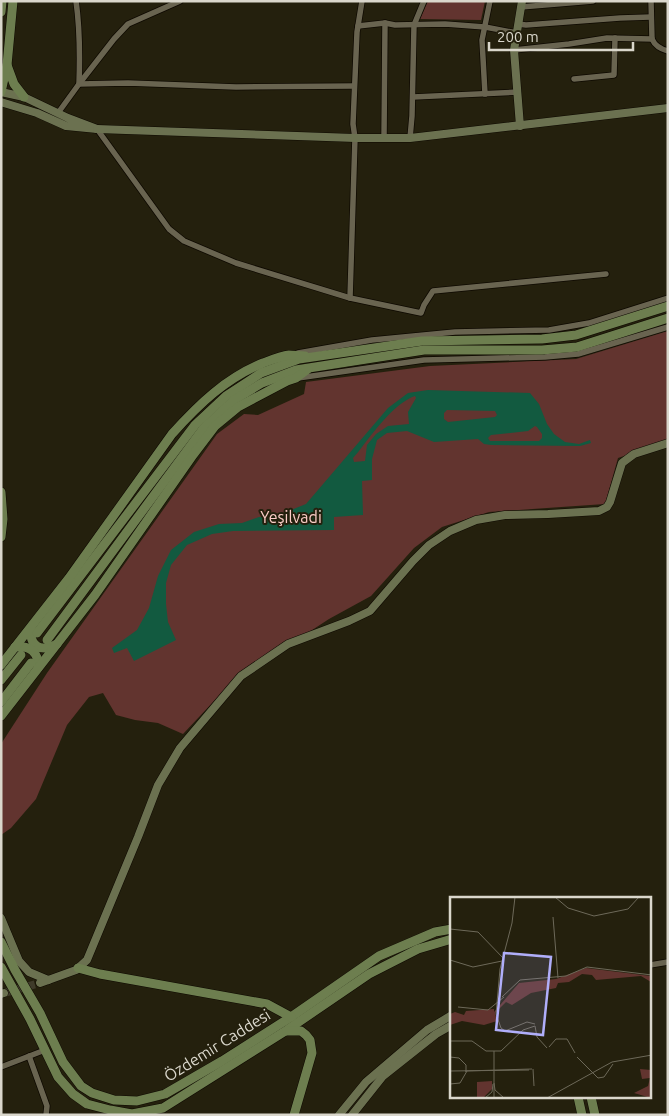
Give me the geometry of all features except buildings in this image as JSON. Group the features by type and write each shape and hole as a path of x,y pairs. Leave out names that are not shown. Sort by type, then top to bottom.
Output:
{"main road":[{"path":"1,12 2,1"},
{"path":"1,92 7,65 14,1"},
{"path":"7,65 14,84 24,97"},
{"path":"1,665 18,651 195,425 226,396 261,373 299,359 422,341 542,339 576,335 668,306"},
{"path":"46,640 204,429 234,400 262,383 296,370 310,367 424,350 542,350 577,347 668,318"},
{"path":"57,644 50,648 40,648 34,644 30,636 172,434 191,413 224,384 250,368 289,355 313,357"},
{"path":"1,702 34,665 57,644 95,595 216,426 238,407 296,378 310,367"},
{"path":"1,492 3,519 1,537"},
{"path":"1,680 21,646 33,651 38,658 1,716"},
{"name":"Özdemir Caddesi","path":"1,937 3,946 40,1012 63,1062 81,1086 92,1093 114,1100 137,1101 165,1094 222,1061 291,1017 379,956 436,932 450,929"},
{"name":"Özdemir Caddesi","path":"1,967 30,1019 58,1078 73,1094 87,1104 132,1114 163,1108 287,1030 369,974 418,949 450,940"},
{"path":"78,968 100,974 267,1004 291,1017"},
{"path":"287,1030 301,1031 306,1035 310,1040 312,1053 294,1115"},
{"path":"578,1098 582,1115"},
{"path":"591,1098 595,1115"}],"street":[{"path":"76,1 80,58 78,84"},
{"path":"58,113 78,84 128,24 180,1"},
{"path":"350,298 355,138 353,124 354,86 358,26 362,1"},
{"path":"410,138 414,25 424,1"},
{"path":"485,94 482,40 490,1"},
{"path":"520,126 514,50 521,4 564,5 593,1"},
{"path":"651,1 652,39 658,47 668,51"},
{"path":"518,24 651,17"},
{"path":"358,26 386,23 395,25 445,24 485,26 517,33"},
{"path":"384,138 386,23"},
{"path":"514,50 607,38 652,39"},
{"path":"574,79 614,75 615,38"},
{"path":"78,84 128,83 236,87 354,86"},
{"path":"1,92 24,97 97,129 169,229 184,241 236,263 350,298 421,313 433,291 606,274"},
{"path":"412,97 518,92"},
{"path":"1,102 37,113 66,126 97,129 355,138 410,138 668,107"},
{"path":"289,355 372,340 455,332 548,330 589,323 668,298"},
{"path":"296,378 424,360 545,357 578,354 668,327"},
{"path":"40,983 76,970 87,960 158,785 180,748 241,676 288,644 370,611 413,561 429,546 450,531 476,520 505,515 599,511 607,507 610,502 622,463 634,454 668,443"},
{"path":"1,918 19,961 29,972 48,980"},
{"path":"652,965 668,962"},
{"path":"339,1115 366,1082 427,1030 450,1016"},
{"path":"352,1115 384,1076 436,1034 450,1026"},
{"path":"1,1067 45,1050"},
{"path":"29,1056 47,1106 46,1115"}],"green space":[{"path":"428,1 485,1 481,20 420,19"},
{"name":"Yeşilvadi","path":"668,331 668,441 618,458 605,504 489,512 442,527 414,548 371,596 329,619 231,683 183,734 158,723 116,715 103,693 89,697 67,725 36,799 11,828 1,835 1,744 47,673 217,434 244,414 258,415 304,394 306,382 430,366 576,359"}],"shaded area":[{"path":"428,390 530,393 539,404 547,424 554,434 565,442 579,444 590,440 591,443 580,446 491,445 484,444 478,439 434,442 407,431 387,433 377,440 372,459 372,480 362,481 363,515 334,517 334,530 233,531 212,534 187,545 171,565 166,583 168,622 176,640 134,661 127,648 114,653 112,648 137,630 149,608 158,576 171,550 194,532 219,524 242,523 259,517 276,516 306,504 388,408 408,393","holes":["415,396 416,398 408,412 409,424 388,426 376,434 367,445 365,461 354,462 353,458 377,428 399,405","447,410 495,411 497,415 495,417 448,422 444,419 444,413","535,426 542,434 542,438 539,441 490,441 488,438 491,435 528,431"]}],"tunnel":[{"path":"4,993 40,983"}]}
